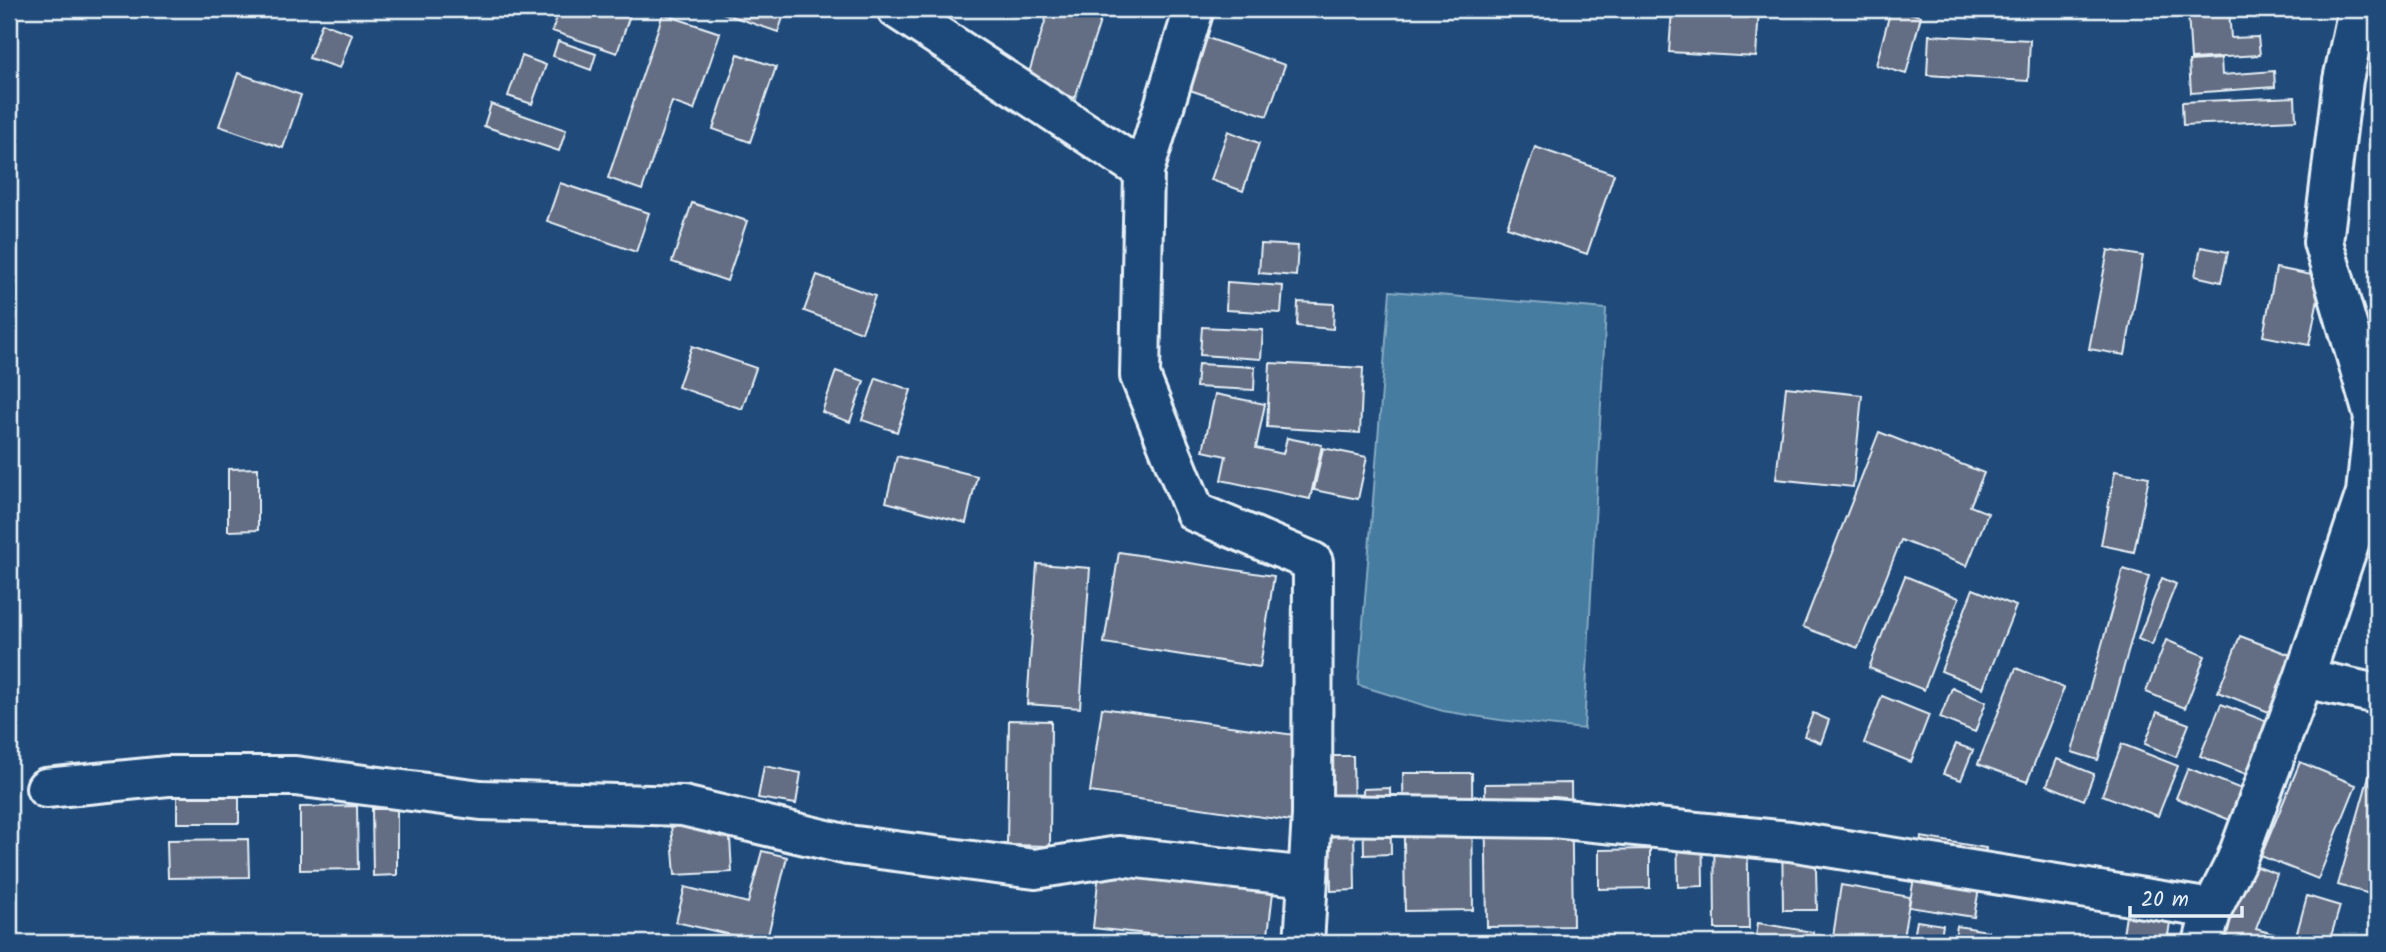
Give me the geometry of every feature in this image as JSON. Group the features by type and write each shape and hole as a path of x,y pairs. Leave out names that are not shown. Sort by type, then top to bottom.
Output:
{"street":[{"path":"897,9 1144,171"},
{"path":"1194,9 1144,171 1140,376 1195,512 1313,562 1311,816 1304,943"},
{"path":"1311,816 1553,818 1790,841 2208,926 2236,861 2304,678 2366,493 2374,417 2323,242 2343,80 2358,9"},
{"path":"2304,678 2377,694"},
{"path":"46,788 168,776 295,776 481,800 683,806 848,845 1035,869 1119,856 1308,877"}],"water":[{"path":"1390,291 1606,309 1584,729 1443,711 1358,685"}],"building":[{"path":"560,9 632,9 617,53 552,31"},
{"path":"711,9 786,9 778,32"},
{"path":"1049,9 1104,9 1075,98 1026,82"},
{"path":"1672,9 1759,9 1756,57 1669,52"},
{"path":"1891,9 1921,16 1906,74 1876,65"},
{"path":"2229,10 2231,38 2258,37 2260,55 2191,59 2188,12"},
{"path":"663,14 720,33 694,110 672,102 642,190 608,178"},
{"path":"322,23 352,34 340,68 309,58"},
{"path":"1929,35 2030,40 2028,81 1927,75"},
{"path":"1202,36 1285,65 1267,116 1184,88"},
{"path":"558,41 596,54 591,70 553,56"},
{"path":"738,54 776,67 750,142 713,129"},
{"path":"522,56 546,65 532,104 508,96"},
{"path":"2221,59 2222,75 2274,71 2275,87 2191,93 2189,61"},
{"path":"238,73 301,95 283,148 219,126"},
{"path":"2295,97 2296,120 2183,125 2182,102"},
{"path":"491,104 566,130 559,151 484,126"},
{"path":"1228,131 1259,143 1243,191 1211,180"},
{"path":"1535,147 1614,174 1587,254 1507,227"},
{"path":"560,183 649,213 636,252 547,221"},
{"path":"692,203 747,221 727,281 672,262"},
{"path":"1261,244 1298,246 1296,276 1259,273"},
{"path":"2201,247 2228,252 2221,282 2195,276"},
{"path":"2108,250 2143,256 2125,355 2089,349"},
{"path":"2276,268 2322,277 2309,345 2263,336"},
{"path":"817,275 875,296 862,332 804,311"},
{"path":"1227,282 1283,286 1281,313 1226,310"},
{"path":"1298,302 1334,304 1333,329 1297,326"},
{"path":"1202,327 1263,330 1261,359 1200,355"},
{"path":"692,346 756,368 742,409 678,387"},
{"path":"1270,363 1363,368 1360,433 1267,427"},
{"path":"1198,364 1255,367 1254,390 1196,387"},
{"path":"836,371 864,381 850,422 822,412"},
{"path":"876,378 911,390 897,432 862,420"},
{"path":"1786,387 1862,395 1853,487 1776,479"},
{"path":"1215,394 1265,404 1256,448 1283,454 1287,438 1322,445 1310,499 1221,480 1226,456 1203,451"},
{"path":"1879,432 1984,473 1970,506 1988,513 1967,566 1901,540 1858,648 1803,627"},
{"path":"1323,448 1367,457 1358,499 1314,490"},
{"path":"897,456 977,476 966,523 886,502"},
{"path":"258,468 258,530 228,531 228,469"},
{"path":"2115,471 2149,477 2134,552 2101,545"},
{"path":"1119,552 1274,576 1260,667 1104,643"},
{"path":"1037,564 1090,568 1080,708 1027,704"},
{"path":"2123,569 2149,576 2098,760 2072,752"},
{"path":"1905,576 1959,598 1924,690 1869,668"},
{"path":"2162,578 2176,584 2152,645 2138,639"},
{"path":"1973,589 2016,606 1983,688 1941,671"},
{"path":"2240,636 2301,659 2279,716 2218,692"},
{"path":"2166,640 2205,656 2185,708 2146,692"},
{"path":"2016,668 2064,688 2027,782 1978,764"},
{"path":"1952,688 1986,702 1975,732 1940,718"},
{"path":"1882,696 1929,715 1911,762 1864,743"},
{"path":"2221,704 2276,725 2256,778 2200,756"},
{"path":"1102,708 1302,736 1291,821 1090,792"},
{"path":"2157,712 2189,724 2176,757 2145,744"},
{"path":"1813,713 1829,720 1821,743 1804,736"},
{"path":"1009,720 1051,721 1050,846 1007,845"},
{"path":"1956,744 1973,750 1961,780 1943,774"},
{"path":"2122,744 2178,766 2158,816 2102,795"},
{"path":"1329,756 1353,756 1355,890 1331,891"},
{"path":"2057,759 2094,774 2084,800 2047,785"},
{"path":"2300,762 2356,785 2318,879 2261,856"},
{"path":"2373,762 2377,763 2377,896 2338,885"},
{"path":"764,766 801,773 796,804 758,798"},
{"path":"2188,768 2244,790 2232,821 2176,798"},
{"path":"1403,773 1472,773 1473,910 1405,911"},
{"path":"1571,783 1573,926 1487,927 1485,784"},
{"path":"1390,788 1391,854 1364,855 1363,789"},
{"path":"239,792 239,823 177,823 177,793"},
{"path":"357,806 358,869 300,870 300,807"},
{"path":"372,809 397,809 397,875 373,876"},
{"path":"1714,815 1747,815 1749,929 1715,929"},
{"path":"1677,816 1702,816 1703,886 1678,887"},
{"path":"729,821 732,872 675,875 671,824"},
{"path":"1782,829 1815,829 1817,910 1783,910"},
{"path":"1921,837 1986,848 1974,917 1909,907"},
{"path":"248,839 249,877 168,878 167,840"},
{"path":"1650,849 1650,888 1599,889 1599,850"},
{"path":"762,851 787,857 766,943 676,922 685,887 748,903"},
{"path":"2247,863 2277,874 2256,929 2295,940 2307,896 2340,906 2329,943 2210,943"},
{"path":"1099,873 1273,892 1267,943 1230,943 1093,928"},
{"path":"1841,885 1910,897 1902,943 1832,943"},
{"path":"2130,889 2174,896 2167,942 2123,935"},
{"path":"1917,921 1943,925 1940,943 1913,943"},
{"path":"1758,923 1813,932 1812,943 1755,943"},
{"path":"1957,926 1988,931 1986,943 1954,943"}]}
